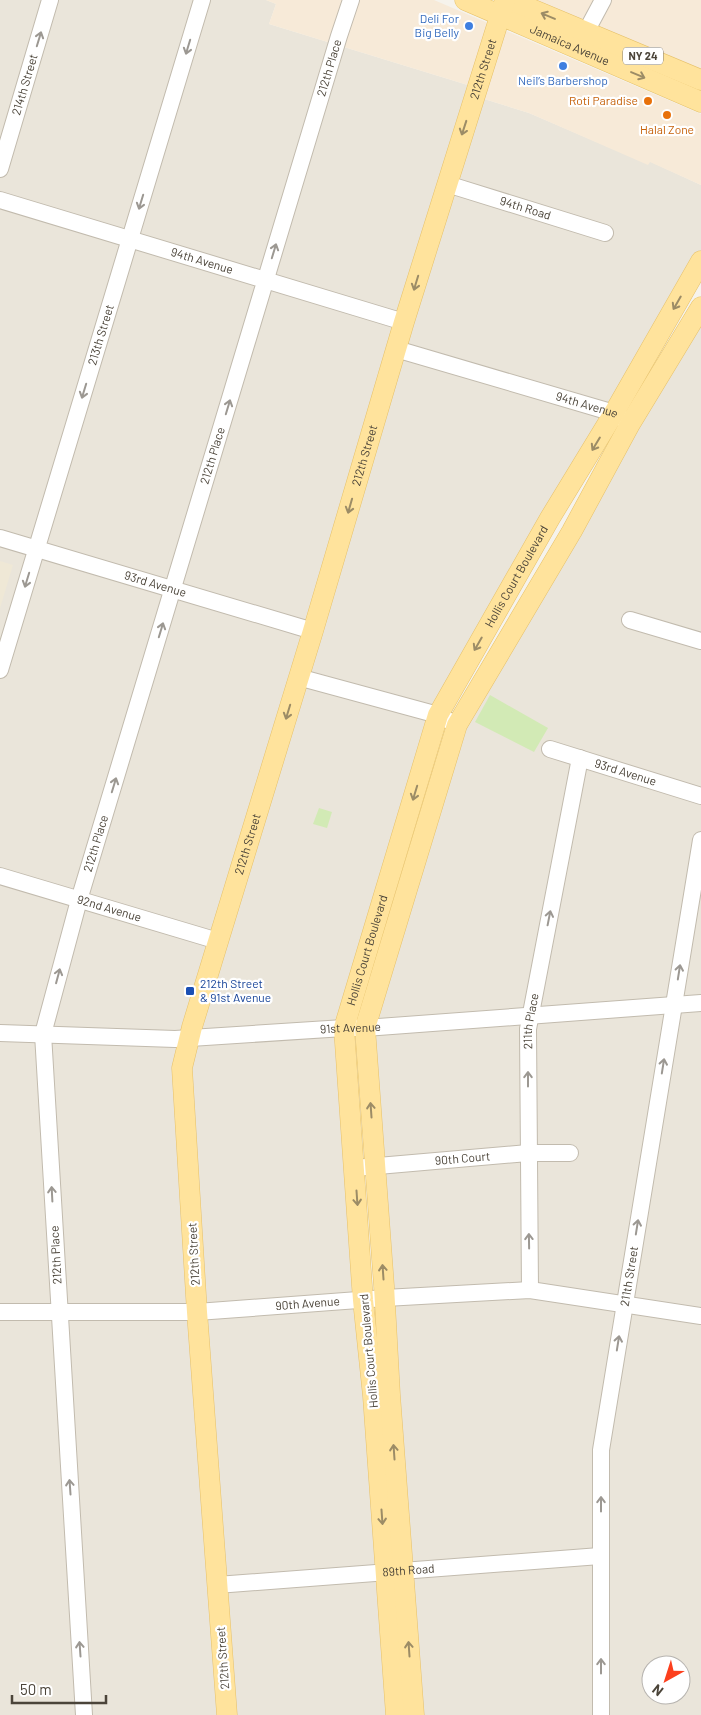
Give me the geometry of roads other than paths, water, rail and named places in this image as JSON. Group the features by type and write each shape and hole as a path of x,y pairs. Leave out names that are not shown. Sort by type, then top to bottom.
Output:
{"main road":[{"name":"Jamaica Avenue","path":"465,0 505,5 586,31 701,80"},
{"name":"Jamaica Avenue","path":"505,5 577,49 701,102"},
{"name":"212th Street","path":"227,1715 197,1312 182,1068 189,1038 313,631 404,322 505,5"},
{"name":"Hollis Court Boulevard","path":"381,1395 385,1298 365,1028 457,724 572,531 655,342 700,264"},
{"name":"Hollis Court Boulevard","path":"396,1715 402,1674 388,1478 381,1395 363,1300 344,1028 438,715 550,518 622,418 674,352 701,307"},
{"path":"655,342 674,352"},
{"path":"550,518 572,531"},
{"path":"492,620 513,630"},
{"path":"406,823 426,828"},
{"path":"374,928 394,934"},
{"name":"Hollis Court Boulevard","path":"402,1674 414,1715"}],"street":[{"name":"214th Street","path":"0,169 50,0"},
{"name":"213th Street","path":"0,670 202,0"},
{"name":"212th Place","path":"84,1715 43,1034 79,900 338,36 351,0"},
{"path":"577,49 602,0"},
{"name":"94th Road","path":"447,184 605,233"},
{"name":"94th Avenue","path":"0,200 404,322"},
{"name":"94th Avenue","path":"396,349 622,418"},
{"name":"93rd Avenue","path":"0,538 313,631"},
{"path":"630,620 701,641"},
{"path":"298,677 438,715 457,724"},
{"name":"93rd Avenue","path":"550,749 701,796"},
{"name":"211th Place","path":"530,1290 528,1029 580,758"},
{"name":"211th Street","path":"601,1715 601,1450 701,840"},
{"name":"92nd Avenue","path":"0,876 218,941"},
{"name":"91st Avenue","path":"0,1033 189,1038 365,1028 701,1003"},
{"name":"90th Court","path":"355,1168 528,1153 570,1153"},
{"name":"90th Avenue","path":"0,1312 197,1312 385,1298 530,1290 701,1316"},
{"name":"89th Road","path":"218,1585 600,1556"}],"place":[{"name":"Deli For Big Belly","path":"469,26"},
{"name":"Neil’s Barbershop","path":"563,66"},
{"name":"Roti Paradise","path":"648,101"},
{"name":"Halal Zone","path":"667,115"},
{"name":"212th Street & 91st Avenue","path":"190,991"}]}
